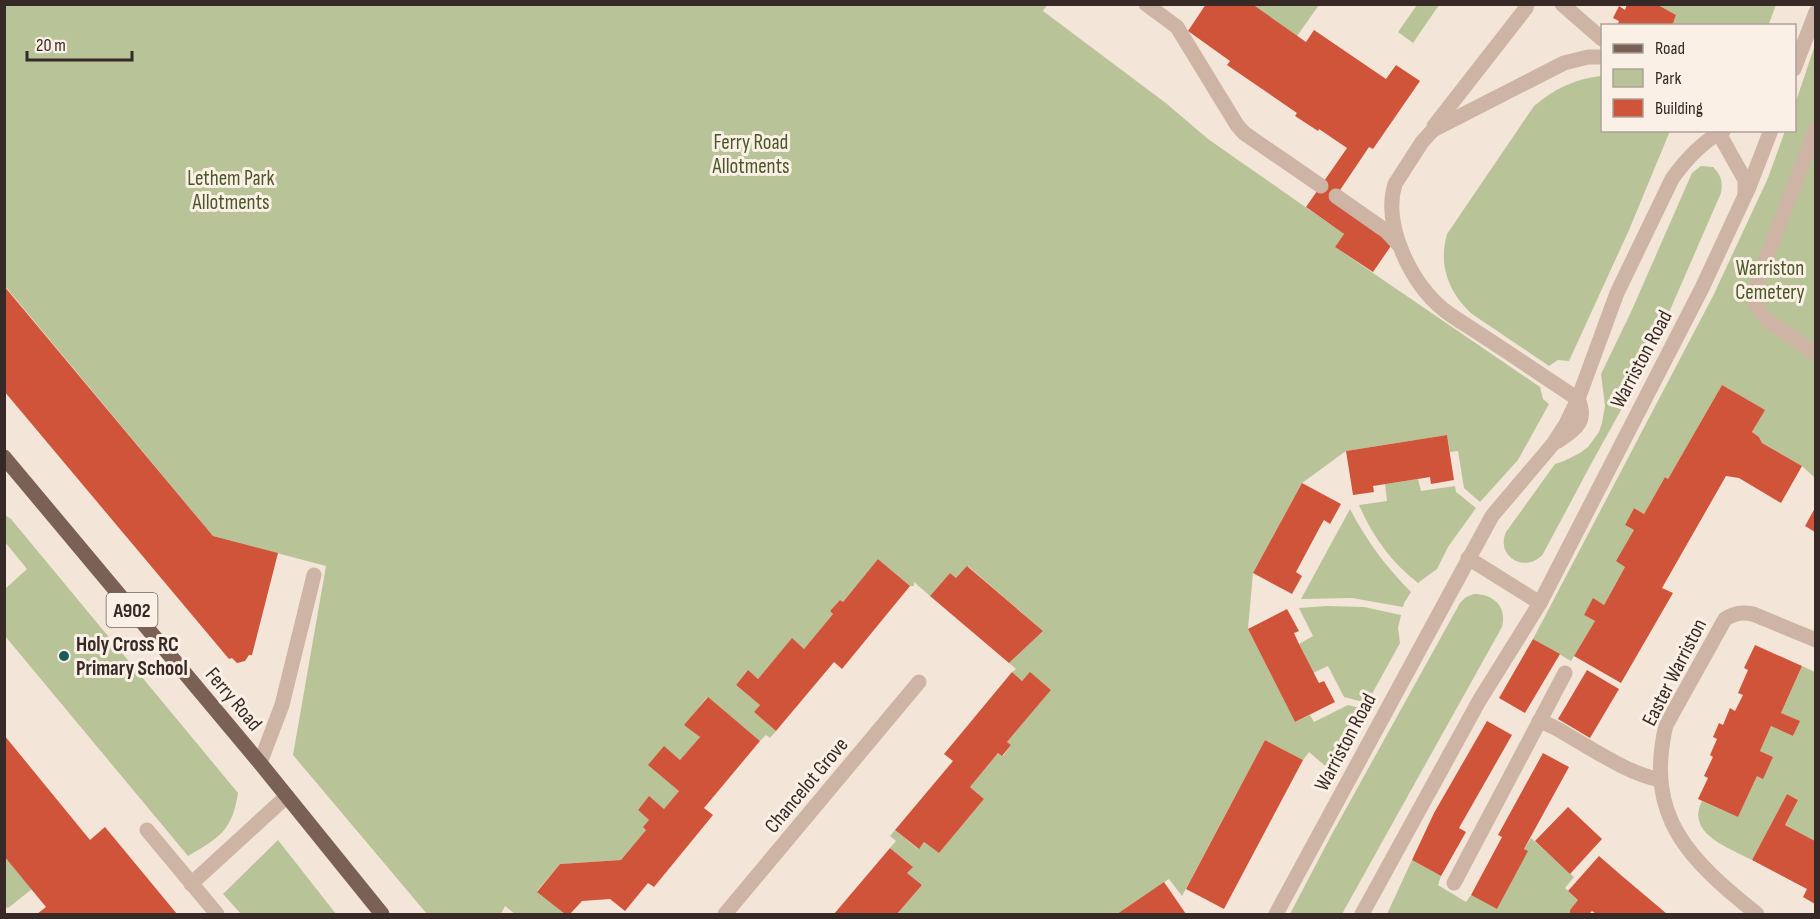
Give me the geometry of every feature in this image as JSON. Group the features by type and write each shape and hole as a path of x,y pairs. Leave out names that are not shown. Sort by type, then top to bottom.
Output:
{"main road":[{"name":"Ferry Road","path":"4,457 260,763 382,915"}],"street":[{"path":"1146,4 1177,27 1244,133 1321,186"},
{"path":"1402,252 1394,222 1393,191 1395,184 1427,136 1527,4"},
{"path":"1562,4 1601,38"},
{"path":"1796,64 1815,12"},
{"path":"1427,136 1440,126 1564,63 1588,57 1601,57"},
{"path":"1815,128 1755,288 1756,306 1766,319 1815,354"},
{"name":"Warriston Road","path":"1276,915 1492,516 1553,444 1578,399 1617,293 1666,188 1691,154 1719,132"},
{"path":"1721,132 1745,180 1745,198"},
{"name":"Warriston Road","path":"1362,915 1479,700 1540,603 1675,342 1745,198 1770,132"},
{"path":"1336,196 1386,231 1395,241 1422,287 1444,310 1578,399"},
{"path":"1468,558 1540,603"},
{"path":"260,763 282,705 314,575"},
{"name":"Easter Warriston","path":"1757,915 1715,880 1690,853 1669,814 1660,780 1660,756 1666,725 1725,619 1733,614 1742,612 1753,614 1815,640"},
{"path":"1454,884 1565,673"},
{"name":"Chancelot Grove","path":"725,915 919,682"},
{"path":"1539,721 1623,768 1660,780"},
{"path":"191,884 287,796"},
{"path":"147,830 217,915"}],"green space":[{"path":"4,5 1047,5 1043,11 1167,104 1208,139 1344,234 1335,247 1540,387 1543,399 1549,404 1518,460 1480,502 1464,488 1458,451 1450,452 1447,435 1346,451 1302,483 1253,573 1248,629 1295,722 1310,715 1314,722 1348,705 1363,709 1330,770 1309,752 1303,760 1265,740 1182,896 1169,879 1117,914 897,914 922,885 907,873 912,866 890,848 896,841 890,836 895,830 918,849 924,842 939,853 984,799 970,787 998,753 1003,756 1011,745 1007,742 1051,690 1030,673 1022,681 1012,672 1016,669 1009,663 1043,631 968,566 956,578 950,573 930,596 914,582 914,586 910,586 878,559 843,602 840,600 830,611 833,614 804,649 792,639 758,679 747,671 736,685 760,705 754,712 776,731 770,738 766,735 760,741 707,697 685,725 700,737 680,760 664,747 679,791 664,809 649,797 638,810 649,820 646,830 621,860 560,864 537,891 565,914 515,914 505,906 501,914 427,914 293,755 326,566 213,536 5,286"},
{"path":"1252,5 1319,5 1297,36"},
{"path":"1417,5 1439,5 1413,43 1398,32"},
{"path":"1656,5 1776,5 1769,24 1672,24 1676,15"},
{"name":"Warriston Cemetery","path":"1815,45 1815,478 1802,466 1762,443 1759,437 1752,432 1764,410 1722,385 1668,479 1665,477 1644,514 1634,508 1625,525 1634,530 1625,567 1604,605 1593,599 1584,615 1595,621 1571,661 1533,639 1713,296 1768,178 1785,132 1796,132 1796,101"},
{"path":"1601,76 1601,132 1670,132 1629,230 1569,361 1558,360 1549,366 1472,314 1464,306 1448,278 1445,268 1445,246 1447,234 1534,106 1549,94 1583,79"},
{"path":"1701,166 1713,167 1718,173 1721,178 1721,193 1647,363 1543,554 1528,563 1514,560 1505,549 1506,532 1555,464 1580,453 1588,447 1599,432 1605,406 1601,374 1692,173"},
{"path":"1418,479 1421,491 1455,486 1456,492 1476,508 1448,547 1437,569 1418,583 1384,548 1370,528 1359,505 1387,501 1385,484"},
{"path":"1350,509 1377,553 1411,592 1403,607 1352,598 1301,599"},
{"path":"5,515 11,519 238,793 232,816 223,832 188,856 5,636 5,589 27,569 5,542"},
{"path":"1474,594 1488,596 1497,603 1503,613 1502,627 1342,914 1290,914 1460,603 1466,597"},
{"path":"1364,607 1401,615 1398,628 1400,643 1367,703 1344,697 1328,666 1313,673 1299,644 1313,636 1299,608"},
{"path":"1802,666 1815,672 1815,841 1785,825 1798,800 1787,794 1752,860 1712,838 1705,831 1698,813 1702,801 1738,817 1757,776 1773,757 1760,751 1771,726 1793,736 1799,722 1781,713"},
{"path":"1531,838 1574,877 1565,888 1578,900 1570,910 1570,914 1387,914 1412,860 1441,876 1438,885 1466,902 1471,895 1497,909 1527,851 1524,849"},
{"path":"278,840 336,914 241,914 223,894"},
{"path":"4,856 32,889 8,908 5,907"}],"building":[{"path":"1206,4 1252,4 1306,42 1314,30 1386,79 1396,65 1420,81 1373,149 1369,147 1332,202 1393,243 1373,272 1335,247 1344,234 1306,207 1347,148 1295,116 1297,113 1227,65 1230,61 1188,31"},
{"path":"1627,4 1656,4 1676,15 1673,24 1618,24 1619,21 1613,18 1619,6 1625,10"},
{"path":"4,286 213,536 278,553 252,655 249,655 245,661 237,663 232,658 229,659 4,391"},
{"path":"1722,385 1765,410 1752,432 1759,437 1762,443 1802,466 1781,503 1739,478 1726,476 1662,588 1673,593 1621,683 1574,656 1595,621 1584,615 1593,598 1604,605 1625,567 1616,561 1634,530 1625,525 1634,508 1644,514 1665,477 1668,479"},
{"path":"1447,435 1454,480 1431,484 1430,477 1373,486 1374,492 1353,495 1346,451"},
{"path":"1302,483 1341,504 1330,524 1324,520 1320,527 1296,572 1302,576 1292,594 1253,573"},
{"path":"1815,508 1815,532 1805,526"},
{"path":"878,559 910,586 842,669 834,662 776,731 754,712 760,705 736,685 748,670 758,679 792,638 804,649 833,614 830,611 840,600 843,602"},
{"path":"967,566 1043,631 1009,663 930,596 950,573 956,578"},
{"path":"1287,609 1299,631 1294,633 1319,683 1324,681 1335,702 1295,722 1248,629"},
{"path":"1533,639 1560,654 1525,713 1499,698"},
{"path":"1755,645 1802,666 1781,713 1800,721 1793,736 1771,726 1760,751 1773,757 1763,779 1757,776 1738,817 1698,799 1708,778 1704,776 1713,757 1710,755 1717,739 1713,737 1719,723 1723,725 1730,708 1735,711 1743,695 1738,693 1748,670 1744,668"},
{"path":"1587,670 1619,689 1590,738 1558,719"},
{"path":"1012,672 1022,681 1030,672 1051,690 1007,742 1011,745 1002,756 998,753 970,787 984,799 939,853 924,842 919,849 895,830 953,761 944,754"},
{"path":"708,697 760,741 704,808 713,815 654,887 648,883 625,911 610,899 582,901 570,914 565,914 537,892 560,864 621,860 646,830 643,827 649,820 638,810 649,796 664,809 679,791 648,765 664,746 680,760 700,737 684,725"},
{"path":"1487,721 1512,735 1459,828 1466,832 1441,876 1412,860 1434,813"},
{"path":"4,735 90,840 105,827 177,914 37,914 46,907 4,856"},
{"path":"1265,740 1303,760 1224,909 1186,889"},
{"path":"1543,753 1569,767 1524,849 1528,851 1497,909 1471,895 1502,837 1498,835"},
{"path":"1787,794 1798,800 1785,825 1815,841 1815,904 1803,897 1807,889 1752,860"},
{"path":"1568,807 1602,839 1570,874 1535,841"},
{"path":"890,848 913,867 907,873 922,885 897,914 834,914"},
{"path":"1599,856 1667,914 1596,914 1592,911 1589,914 1570,914 1570,910 1578,900 1568,891"},
{"path":"1164,882 1186,914 1117,914"}],"place":[{"name":"Holy Cross RC Primary School","path":"64,656"}],"park label":[{"name":"Ferry Road Allotments","path":"751,154"},
{"name":"Lethem Park Allotments","path":"231,190"}]}
